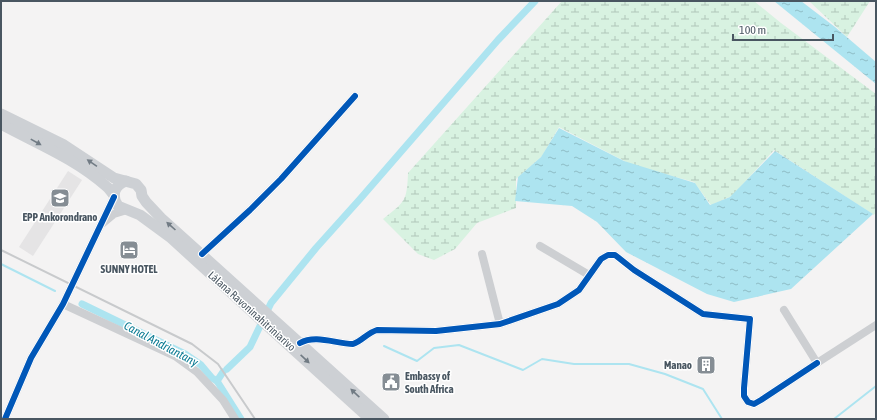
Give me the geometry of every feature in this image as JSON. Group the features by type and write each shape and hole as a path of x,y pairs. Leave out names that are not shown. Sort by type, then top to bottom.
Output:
{"main road":[{"name":"Làlana Ravoninahitriniarivo","path":"1,114 45,135 81,156 114,178 138,185 142,196 154,210 202,254 370,419"},
{"name":"Làlana Ravoninahitriniarivo","path":"1,124 40,144 91,174 108,187 118,206 146,218 264,316"},
{"path":"114,196 119,185 126,182"},
{"path":"128,210 135,208 140,204 142,196"},
{"path":"264,316 300,343 384,419"}],"street":[{"path":"202,254 281,180 355,96"},
{"path":"5,419 31,358 63,304 114,196"},
{"path":"99,227 109,217 128,210"},
{"path":"540,246 589,275"},
{"path":"482,254 500,324"},
{"path":"300,343 313,339 352,344 358,342 369,333 377,330 436,331 500,324 558,304 579,290 600,260 608,255 615,255 634,270 703,314 750,319 744,396 748,402 754,404 876,325"},
{"path":"63,304 175,356 197,372 223,400 235,419"},
{"path":"784,310 817,363"}],"shaded area":[{"name":"EPP Ankorondrano","path":"68,171 82,180 33,256 19,247"}],"green space":[{"path":"562,1 754,1 876,94 876,212 874,215 774,150 732,196 711,205 694,182 632,165 559,127 542,156 516,179 516,208 477,223 455,249 434,260 418,254 383,219 396,209 403,200 407,190 408,173"},
{"path":"809,1 870,1 847,37"}],"water":[{"path":"774,1 801,1 835,27 876,62 876,84"},
{"path":"559,128 624,161 695,183 710,205 730,197 775,151 873,214 791,289 734,302 707,294 626,252 597,222 572,206 515,201 518,177 541,157"}],"waterway":[{"path":"227,369 250,347 271,303 316,248 498,40 535,1"},
{"name":"Canal Andriantany","path":"1,264 55,291"},
{"name":"Canal Andriantany","path":"82,304 185,354 201,365 212,378 217,381 241,419"},
{"path":"384,346 417,361 434,348 459,345 523,370 542,359 574,364 629,364 665,374 703,389 722,419"},
{"path":"217,381 223,372"},
{"path":"834,419 876,386"}],"railway":[{"path":"1,250 192,344 218,364 255,419"}],"cycle path":[{"path":"202,254 281,179 355,96"},
{"path":"5,419 31,358 63,304 114,197"},
{"path":"300,343 306,340 319,339 353,344 377,330 436,331 500,324 558,304 579,290 601,259 608,255 615,255 634,270 703,314 750,319 744,388 744,396 748,402 754,404 817,363"}],"place":[{"name":"EPP Ankorondrano","path":"60,198"},
{"name":"SUNNY HOTEL","path":"129,250"},
{"name":"Manao","path":"706,365"},
{"name":"Embassy of South Africa","path":"391,382"}]}
